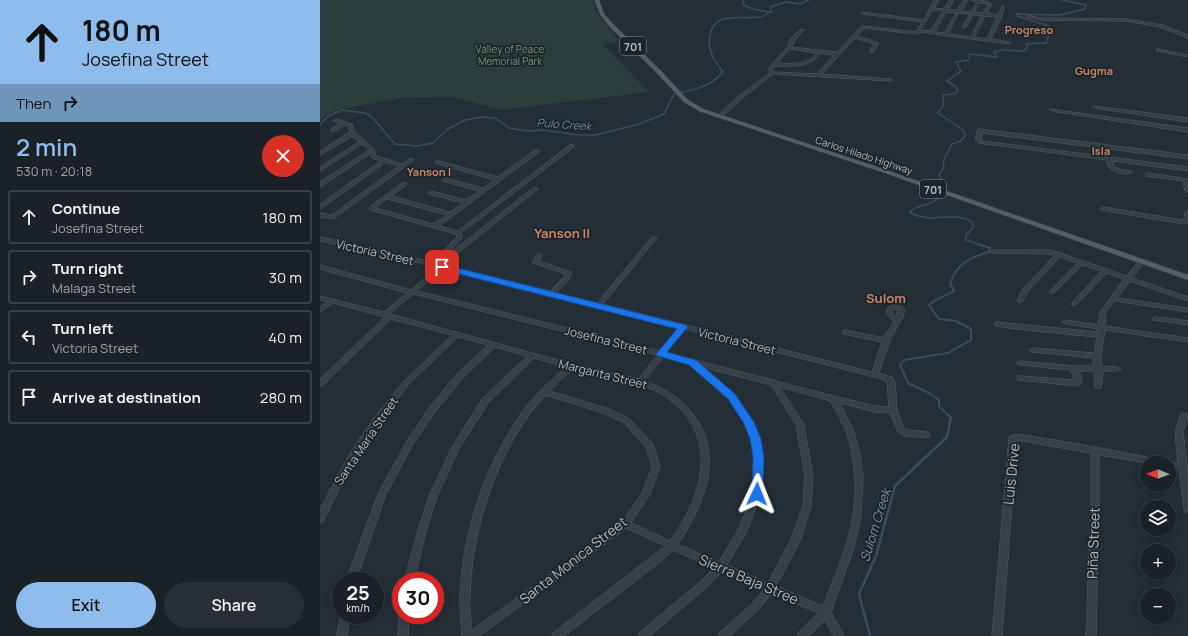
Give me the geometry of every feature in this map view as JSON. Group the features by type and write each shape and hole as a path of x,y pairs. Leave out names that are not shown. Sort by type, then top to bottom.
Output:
{"main road":[{"name":"Carlos Hilado Highway","path":"597,0 599,9 606,19 681,96 692,105 719,117 884,171 1188,278"}],"street":[{"path":"818,75 863,26 912,34 917,33 937,0"},
{"path":"932,32 952,0"},
{"path":"946,35 966,0"},
{"path":"972,38 986,15 990,3 973,0"},
{"path":"964,27 980,1"},
{"path":"988,41 1003,7"},
{"path":"931,9 1000,16"},
{"path":"863,13 924,21"},
{"path":"1028,16 1040,19 1126,20 1161,26 1188,37"},
{"path":"772,73 770,69 789,48 793,39 802,30"},
{"path":"919,30 1010,43"},
{"path":"854,36 877,43 871,52"},
{"path":"789,48 838,54"},
{"path":"1159,50 1188,56"},
{"path":"774,64 793,65 812,60 820,52"},
{"path":"719,117 739,98 772,73 890,80"},
{"path":"1095,107 1188,120"},
{"path":"1052,110 1188,130"},
{"path":"337,121 350,125 353,133 372,150 374,157 403,166"},
{"path":"333,130 344,123"},
{"path":"1188,158 980,131 978,140 981,142 1188,169"},
{"path":"320,153 353,133"},
{"path":"320,169 362,142"},
{"path":"458,233 572,146"},
{"path":"320,185 372,150"},
{"path":"435,226 537,151"},
{"path":"1110,159 1111,167 1119,171 1130,172"},
{"path":"320,215 330,218 338,214 411,160"},
{"path":"320,207 384,161"},
{"path":"437,162 499,178"},
{"path":"1148,175 1185,180 1187,183 1188,192"},
{"path":"445,180 484,190"},
{"path":"404,184 372,209 458,233"},
{"path":"437,266 535,189"},
{"path":"431,193 467,202"},
{"path":"387,197 451,214"},
{"path":"1103,209 1183,222 1187,220 1188,212"},
{"path":"320,383 437,266 460,237 458,233"},
{"path":"598,306 654,238"},
{"name":"Victoria Street","path":"320,239 552,294 889,379 891,382 893,410"},
{"path":"994,252 1044,251 1060,254 1188,299"},
{"path":"1020,301 1025,290 1060,254"},
{"path":"540,255 535,262 569,273 568,278 552,294"},
{"path":"1052,292 1081,262"},
{"path":"1098,386 1099,375 1096,356 1104,311 1141,262"},
{"name":"Josefina Street","path":"320,267 412,292 834,399 875,409 893,410"},
{"path":"1074,304 1106,270"},
{"name":"Margarita Street","path":"320,298 532,356 641,382 667,393 683,406 699,428 706,450 705,475 702,490 696,507 672,546 557,636"},
{"path":"1112,299 1188,310"},
{"path":"320,310 332,301"},
{"path":"1156,319 1188,323"},
{"path":"875,375 886,341 897,321"},
{"path":"1066,322 1101,331"},
{"path":"998,324 1031,329 1101,331 1188,340"},
{"path":"641,382 683,327"},
{"path":"846,332 886,341"},
{"name":"Santa Maria Street","path":"320,520 332,492 379,418 400,390 456,334"},
{"path":"355,572 382,494 410,443 432,410 459,377 493,345"},
{"path":"1033,350 1096,356"},
{"path":"411,572 424,524 434,494 455,449 486,401 532,356"},
{"path":"643,636 705,583 721,567 742,531 757,494 759,457 755,439 748,422 732,396 692,362"},
{"path":"1020,364 1073,368 1117,369"},
{"path":"467,636 465,592 471,552 485,495 498,458 508,440 532,405 571,366"},
{"path":"1020,378 1078,383 1077,375 1073,368"},
{"path":"723,636 756,606 771,587 796,539 807,506 809,476 800,425 774,384"},
{"name":"Santa Monica Street","path":"471,636 625,524 646,494 656,467 650,446 627,421 606,411 544,392"},
{"path":"802,636 826,612 849,548 857,516 859,478 856,454 850,432 834,399"},
{"path":"893,410 903,432 926,435"},
{"path":"1184,416 1179,432 1188,509"},
{"name":"Luis Drive","path":"997,636 1013,438 1018,437 1140,459"},
{"name":"Piña Street","path":"1091,636 1095,450"},
{"path":"1176,466 1183,467"},
{"name":"Sierra Baja Stree","path":"625,524 672,546 771,587 826,612"},
{"path":"826,612 839,636"},
{"path":"342,636 344,624"},
{"path":"404,624 404,636"}],"green space":[{"name":"Valley of Peace Memorial Park","path":"320,0 593,0 595,10 619,41 605,44 604,46 649,92 502,110 452,97 402,98 337,110 320,120"}],"waterway":[{"name":"Pulo Creek","path":"743,0 743,5 753,9 769,12"},
{"path":"769,12 772,12 770,7 785,2 800,4 809,0"},
{"name":"Sulom Creek","path":"943,188 944,185 939,174 943,169 944,159 952,144 961,141 965,136 963,130 938,113 943,106 943,95 954,94 958,91 955,86 947,81 961,71 956,62 969,60 970,54 997,57 994,52 1002,50 1024,51 1027,48 1026,44 1046,43 1049,35 1049,26 1017,16 1016,14 1060,15 1085,9 1086,5 1062,0"},
{"name":"Pulo Creek","path":"320,125 327,117 341,110 365,113 372,117 395,144 417,146 433,143 448,129 465,120 482,117 495,118 509,128 527,131 543,130 579,135 595,135 639,124 664,114 674,94 707,84 723,72 710,50 709,40 714,26 720,20 728,18 756,18 769,12"},
{"name":"Sulom Creek","path":"939,197 932,203 916,207 910,212 918,216 934,218 958,217 972,222 973,228 966,235 966,240 990,248 989,252 976,256 960,266 950,283 954,291 929,305 939,319 956,321 971,329 971,340 948,353 904,360 900,365 908,383 929,393 939,400 939,406 951,418"},
{"name":"Sulom Creek","path":"870,636 859,594 876,556 895,486 947,437 951,418"}],"district":[{"name":"Progreso","path":"1029,29"},
{"name":"Gugma","path":"1094,70"},
{"name":"Isla","path":"1101,150"},
{"name":"Yanson I","path":"429,171"},
{"name":"Yanson II","path":"562,233"},
{"name":"Sulom","path":"886,298"}],"route":[{"path":"442,267 683,327 661,354 692,362 732,396 748,422 755,439 759,457 757,494"}]}
